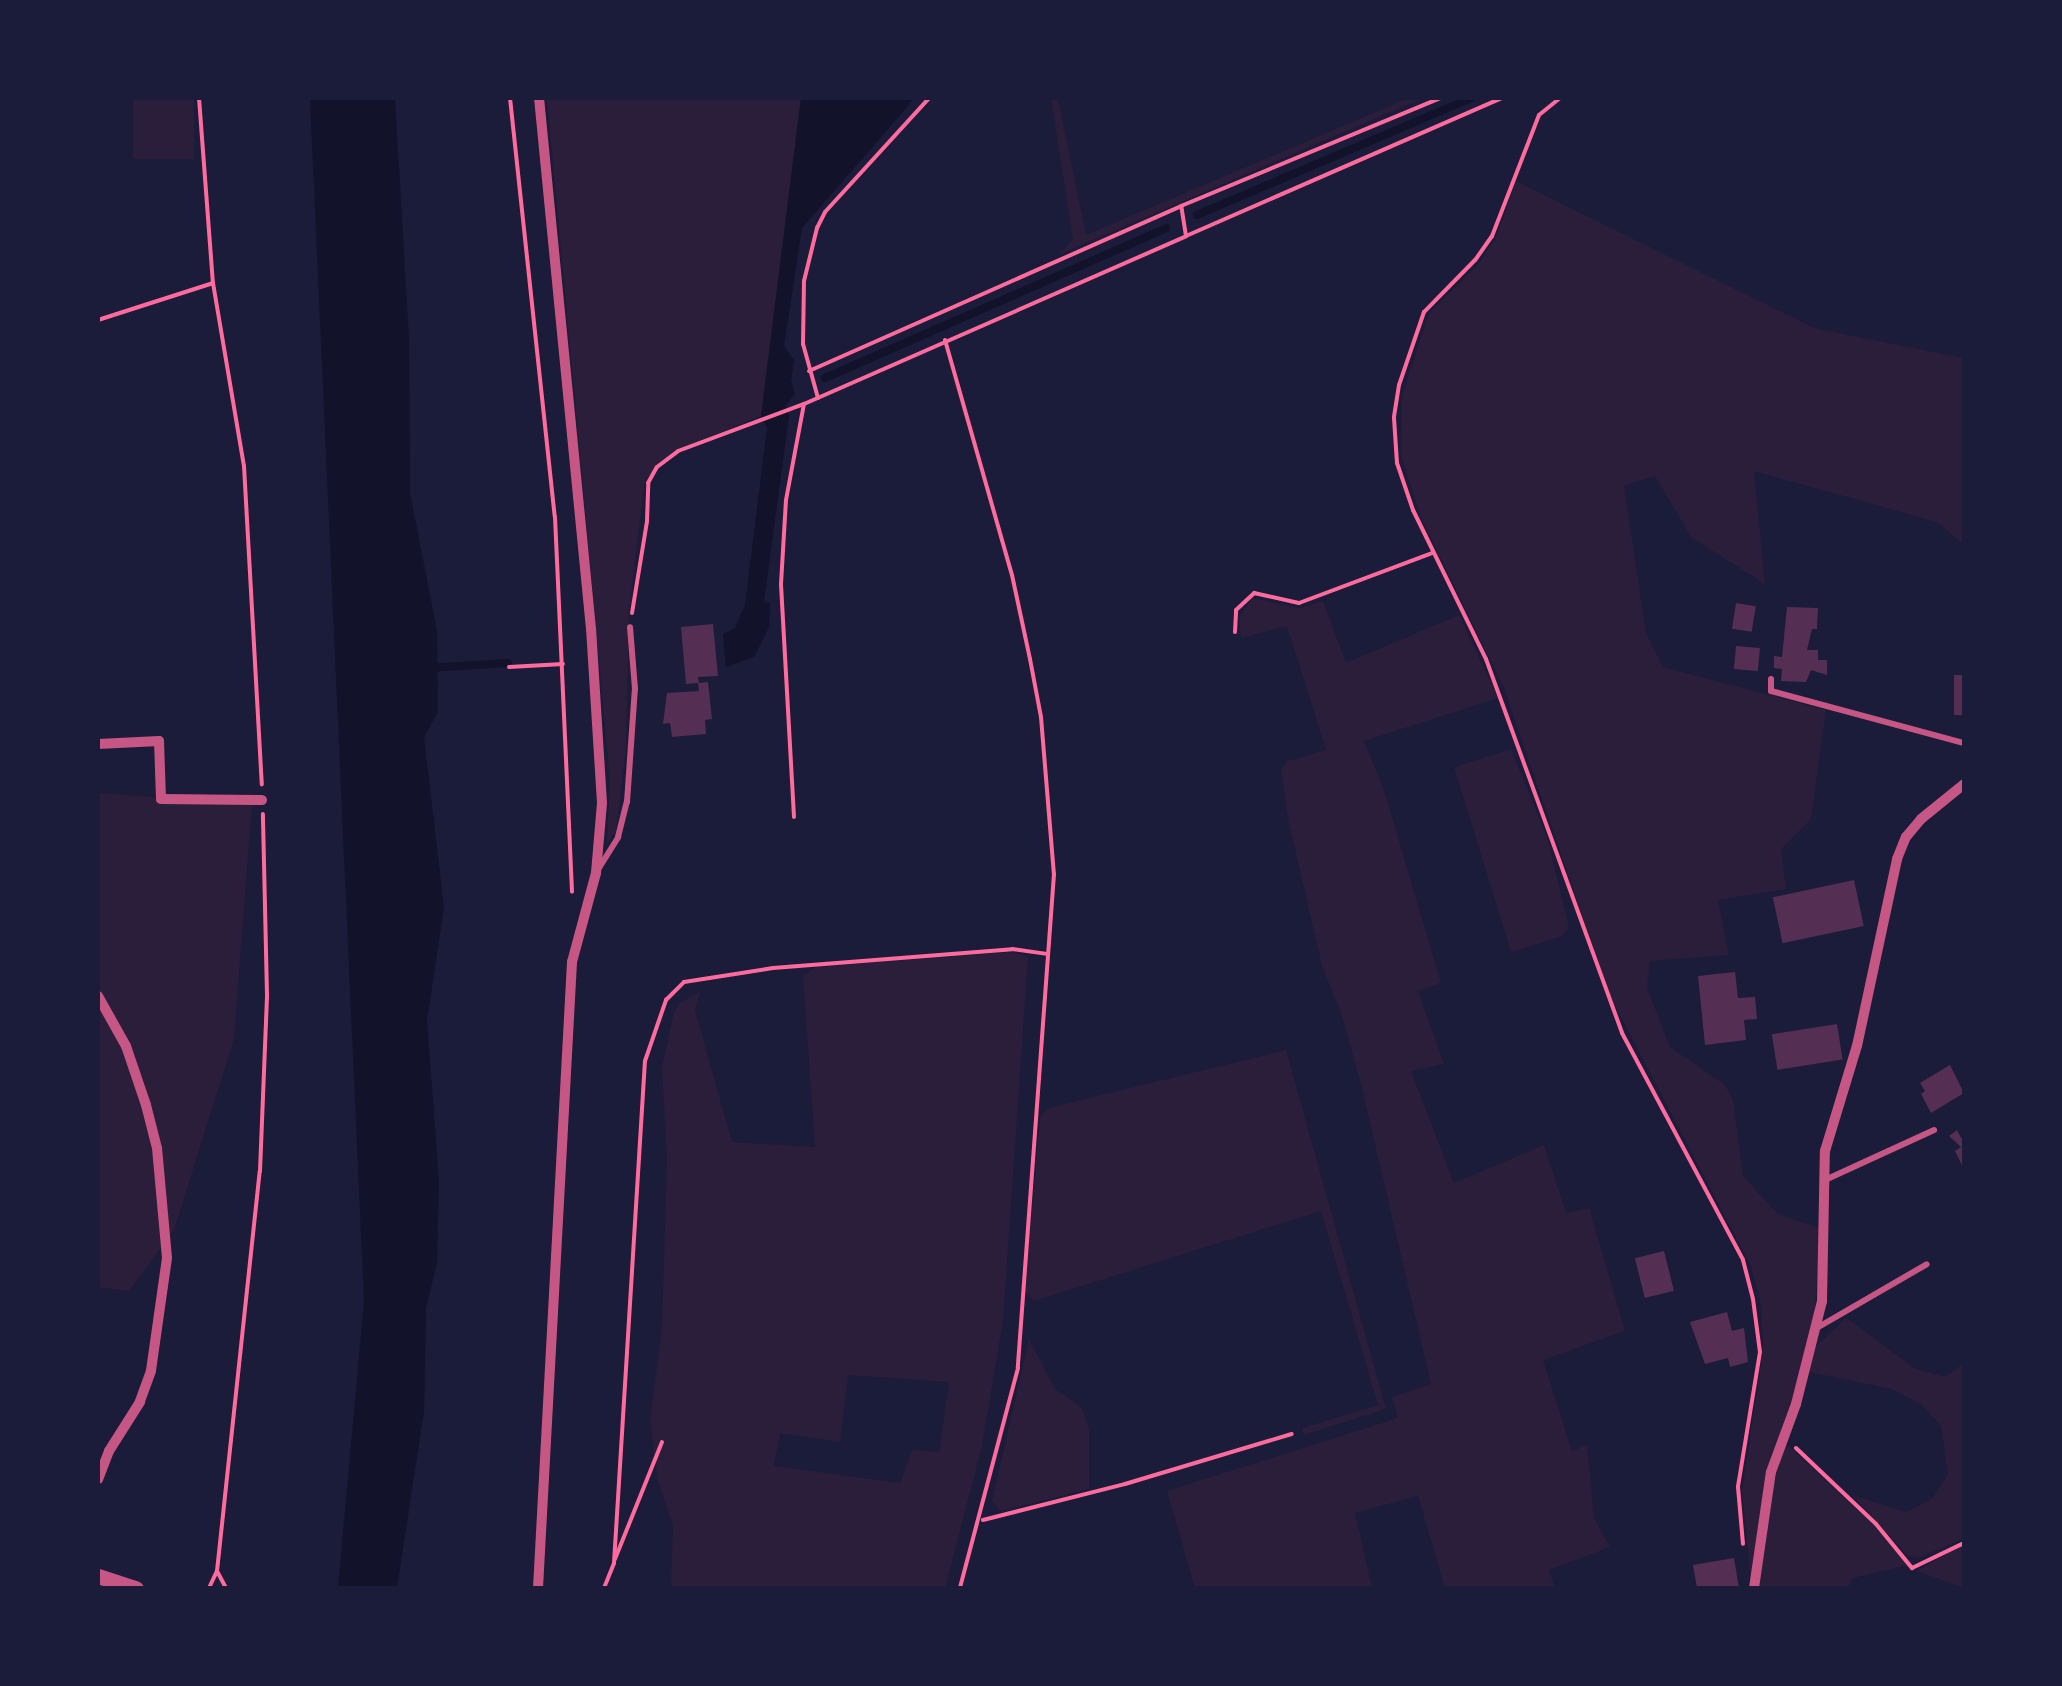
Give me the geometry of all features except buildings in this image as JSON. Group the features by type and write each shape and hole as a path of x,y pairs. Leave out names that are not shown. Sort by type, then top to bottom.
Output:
{"street":[{"path":"538,1588 572,962 596,874 602,802 596,694 540,98"},
{"path":"98,744 159,740 161,798 262,800"},
{"path":"1754,1588 1770,1472 1784,1438 1822,1301 1825,1151 1858,1046 1897,859 1906,837 1921,819 1964,784"},
{"path":"98,996 126,1046 146,1105 157,1148 167,1258 150,1371 140,1402 108,1451 98,1479"},
{"path":"98,1576 136,1588"}],"lane":[{"path":"596,874 618,837 627,802 635,689 630,626"},
{"path":"1771,679 1770,691 1964,744"},
{"path":"1825,1180 1934,1130"},
{"path":"1814,1329 1926,1264"}],"path":[{"path":"199,98 213,283 244,466 262,800 267,995 260,1171 217,1571 209,1588"},
{"path":"510,98 555,517 574,870 570,907"},
{"path":"818,398 803,344 804,281 817,228 825,212 929,98"},
{"path":"809,371 1182,206 1441,98"},
{"path":"630,626 647,521 648,482 656,466 678,452 818,398 1502,98"},
{"path":"1554,98 1538,115 1492,236 1476,260 1424,312 1408,349 1394,418 1397,463 1432,553 1492,675 1622,1033 1743,1260 1754,1298 1760,1352 1738,1487 1744,1550"},
{"path":"1182,206 1186,236"},
{"path":"98,320 213,283"},
{"path":"945,340 1012,576 1041,717 1054,874 1018,1368 960,1588"},
{"path":"794,817 780,584 786,500 804,404"},
{"path":"1235,632 1236,610 1254,593 1299,603 1432,553"},
{"path":"509,667 563,664"},
{"path":"614,1563 645,1061 666,1000 684,982 773,968 1012,949 1047,954"},
{"path":"981,1520 1124,1484 1292,1434"},
{"path":"1784,1438 1876,1524 1912,1568 1964,1543"},
{"path":"604,1588 662,1442"},
{"path":"217,1571 226,1588"}],"shaded area":[{"path":"133,98 194,98 194,159 133,159"},
{"path":"310,98 395,98 409,339 410,493 437,631 438,712 424,737 444,907 427,1021 439,1180 437,1263 426,1308 424,1411 397,1588 338,1588 364,1302"},
{"path":"547,98 801,98 761,416 673,451 645,480 629,610 626,747 616,831 607,844 610,779"},
{"path":"801,98 915,98 802,228 784,346 794,360 791,381 795,394 786,405 789,416 764,602 770,603 769,627 754,657 726,667 723,634 735,628 745,605 767,428 761,416"},
{"path":"1051,98 1058,98 1086,235 1409,98 1423,98 1058,255 1073,240"},
{"path":"1516,181 1814,328 1964,358 1964,545 1937,522 1754,471 1765,584 1691,537 1655,476 1624,486 1646,633 1663,667 1826,710 1811,819 1781,849 1786,889 1718,900 1729,955 1650,961 1647,988 1670,1047 1725,1085 1733,1100 1743,1176 1778,1214 1821,1229 1815,1310 1791,1405 1768,1473 1751,1582 1742,1490 1763,1352 1761,1304 1751,1266 1610,996 1504,688 1422,520 1401,455 1402,396 1429,313 1477,266 1496,238"},
{"path":"1252,598 1299,608 1323,601 1346,663 1459,615 1498,698 1364,741 1384,790 1441,983 1418,991 1444,1064 1411,1071 1454,1183 1544,1145 1566,1213 1589,1208 1625,1331 1543,1360 1572,1451 1587,1445 1594,1518 1610,1547 1549,1570 1555,1588 1445,1588 1418,1496 1355,1513 1372,1588 1195,1588 1167,1491 1398,1418 1392,1397 1431,1384 1361,1084 1341,1013 1322,966 1289,823 1281,769 1288,761 1326,750 1287,626 1241,638 1239,617"},
{"path":"1511,749 1548,840 1569,928 1560,937 1511,952 1454,767"},
{"path":"98,793 252,804 234,1039 174,1230 129,1291 98,1287"},
{"path":"1013,952 1028,957 1003,1321 982,1446 945,1588 671,1588 673,1525 658,1482 650,1420 662,1327 667,1158 662,1067 674,1012 679,1003 700,992 695,1010 732,1142 815,1147 803,976 816,967","holes":["848,1375 949,1382 939,1452 912,1450 900,1483 774,1466 780,1433 840,1442"]},
{"path":"1286,1050 1386,1409 1304,1435 1302,1428 1378,1405 1321,1211 1034,1301 1025,1292 1040,1117 1048,1108"},
{"path":"1846,1318 1916,1369 1945,1377 1964,1363 1964,1538 1919,1558 1907,1555 1852,1495 1906,1512 1932,1499 1948,1474 1941,1426 1922,1405 1892,1389 1809,1372 1814,1348"},
{"path":"1029,1339 1055,1389 1082,1408 1089,1429 1089,1489 1001,1511 992,1501"},
{"path":"1789,1446 1883,1534 1908,1565 1853,1578 1848,1588 1759,1588 1772,1486 1784,1447"},
{"path":"1964,1545 1964,1588 1917,1571 1959,1546"}],"waterway":[{"path":"1197,215 1471,98"},
{"path":"825,378 1166,228"},
{"path":"428,668 508,663"}]}
